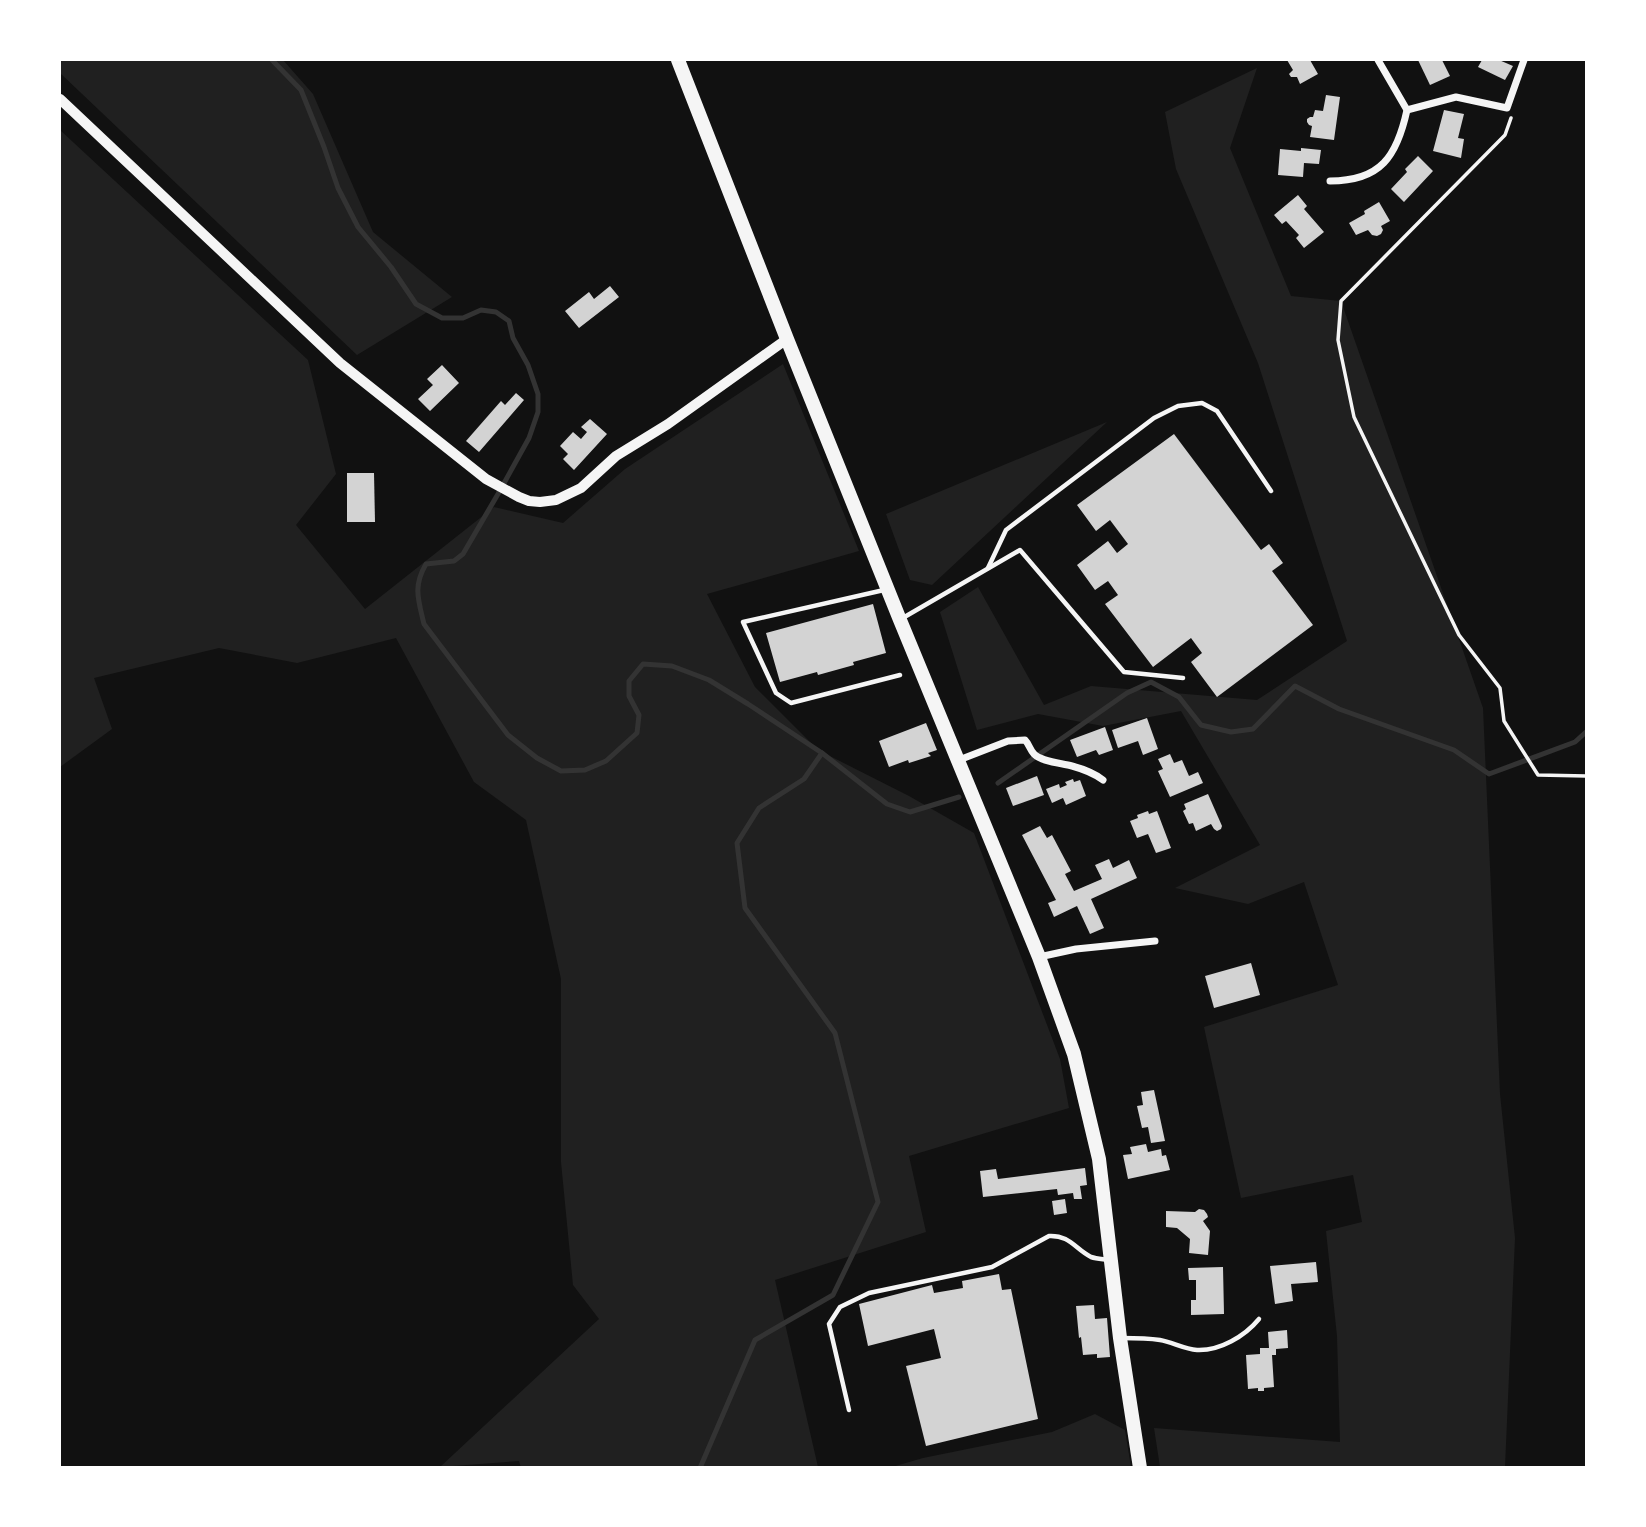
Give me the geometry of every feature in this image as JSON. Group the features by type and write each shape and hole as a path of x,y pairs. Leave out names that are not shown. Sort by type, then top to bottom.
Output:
{"highway":[{"path":"678,60 900,620 1039,957 1074,1054 1099,1159 1120,1338 1140,1468"}],"street":[{"path":"1330,181 1348,181 1367,175 1390,158 1401,135 1407,110 1378,60"},
{"path":"1407,110 1456,97 1507,108 1524,60"},
{"path":"60,99 340,363 486,479 529,501 548,501 567,496 581,488 616,456 668,424 788,339"},
{"path":"959,760 1008,741 1025,740 1033,753 1041,758 1075,766 1103,780"},
{"path":"1039,957 1087,947 1156,941"}],"lane":[{"path":"988,568 1006,530 1154,418 1178,406 1202,403 1217,411 1271,491"},
{"path":"900,620 1020,550 1124,672 1183,678"},
{"path":"888,589 743,622 776,693 791,703 900,675"},
{"path":"849,1410 830,1324 840,1307 869,1293 992,1267 1049,1236 1068,1240 1094,1258 1110,1260"},
{"path":"1120,1338 1163,1340 1198,1350 1233,1341 1259,1319"}],"path":[{"path":"1514,108 1505,135 1341,301 1338,340 1354,417 1459,635 1500,688 1504,721 1538,775 1587,776"}],"shaded area":[{"path":"60,60 283,60 313,94 373,232 452,297 357,355 60,73"},
{"path":"1257,68 1230,148 1291,296 1341,301 1483,708 1500,1094 1515,1238 1505,1467 1160,1467 1154,1428 1340,1442 1337,1336 1326,1231 1362,1222 1353,1175 1241,1198 1204,1027 1338,985 1304,882 1248,904 1175,888 1260,845 1181,711 1103,726 1038,714 977,730 940,612 978,587 1044,705 1091,686 1257,700 1347,641 1258,363 1176,169 1165,112"},
{"path":"60,130 308,360 336,474 296,525 365,609 494,507 563,523 625,469 783,364 859,551 707,594 755,687 818,750 909,796 974,833 1060,1059 1069,1108 909,1156 926,1232 775,1280 818,1467 521,1468 519,1461 440,1467 599,1319 573,1285 561,1162 561,979 526,820 474,782 396,638 297,663 219,648 94,678 112,729 60,767"},
{"path":"1107,422 932,585 910,580 886,514"},
{"path":"1095,1414 1125,1430 1131,1467 892,1467 923,1458 1052,1432"}],"building":[{"path":"1287,60 1310,60 1318,74 1300,84 1297,77 1291,77 1289,74 1293,70"},
{"path":"1418,60 1442,60 1450,76 1430,85"},
{"path":"1482,60 1499,60 1513,66 1505,80 1478,67"},
{"path":"1326,95 1340,97 1334,140 1310,137 1312,126 1307,122 1307,119 1313,117 1315,110 1323,111"},
{"path":"1444,110 1464,114 1458,138 1464,139 1461,158 1433,151"},
{"path":"1301,148 1321,150 1319,164 1304,163 1303,177 1278,175 1280,149 1301,151"},
{"path":"1418,156 1433,171 1404,202 1391,189"},
{"path":"1298,195 1307,206 1304,209 1324,232 1304,248 1296,238 1299,235 1286,221 1282,224 1274,215"},
{"path":"1379,202 1390,221 1381,226 1381,234 1372,235 1368,230 1356,235 1349,223"},
{"path":"610,286 619,297 579,328 565,311 589,292 594,299"},
{"path":"442,365 459,383 430,411 418,399 433,385 427,379"},
{"path":"516,393 524,400 479,452 466,441 501,401 505,405"},
{"path":"590,419 607,434 574,470 563,459 568,454 560,446 573,432 581,439 587,432 581,427"},
{"path":"1174,434 1261,550 1269,544 1283,563 1272,571 1313,625 1217,697 1191,662 1202,653 1191,638 1153,667 1105,604 1118,595 1108,581 1095,590 1077,565 1108,541 1117,553 1128,544 1110,520 1096,531 1077,505"},
{"path":"347,473 374,473 375,522 347,522"},
{"path":"873,604 886,653 818,675 817,672 780,682 766,633"},
{"path":"1147,718 1158,749 1143,755 1138,741 1118,748 1112,730"},
{"path":"926,723 937,750 928,753 931,756 889,767 879,741"},
{"path":"1105,727 1113,750 1099,755 1096,750 1077,757 1070,740"},
{"path":"1170,754 1174,763 1182,760 1189,776 1198,772 1203,783 1170,797 1158,771 1163,769 1158,759"},
{"path":"1037,776 1044,795 1013,806 1006,788"},
{"path":"1073,779 1074,782 1080,780 1086,796 1066,805 1063,798 1052,803 1046,789 1059,784 1060,788"},
{"path":"1208,794 1222,826 1217,831 1211,824 1196,831 1183,811 1186,809 1184,804"},
{"path":"1148,811 1149,814 1157,811 1171,848 1156,853 1148,834 1137,838 1130,821"},
{"path":"1040,826 1047,838 1052,835 1071,871 1065,874 1074,891 1102,879 1095,865 1109,859 1113,868 1129,860 1137,878 1091,899 1104,928 1090,934 1077,906 1054,917 1048,903 1056,900 1022,835"},
{"path":"1251,963 1260,995 1214,1008 1205,976"},
{"path":"1154,1090 1165,1141 1151,1143 1148,1127 1142,1128 1137,1106 1143,1105 1141,1092"},
{"path":"1146,1144 1148,1152 1161,1149 1162,1156 1166,1155 1170,1170 1128,1179 1123,1155 1132,1154 1130,1147"},
{"path":"1085,1168 1087,1185 1080,1186 1082,1199 1074,1199 1073,1193 1058,1195 1057,1189 983,1197 980,1171 996,1169 998,1179"},
{"path":"1065,1199 1067,1213 1054,1215 1052,1201"},
{"path":"1204,1210 1208,1217 1203,1221 1210,1231 1208,1255 1189,1253 1190,1239 1177,1228 1166,1227 1166,1211 1195,1212"},
{"path":"1316,1262 1318,1282 1291,1284 1293,1301 1275,1304 1270,1266"},
{"path":"1223,1267 1224,1314 1191,1315 1191,1300 1196,1300 1196,1280 1189,1280 1188,1268"},
{"path":"999,1274 1002,1290 1011,1289 1038,1419 926,1446 906,1366 941,1358 934,1329 868,1346 859,1304 932,1285 934,1293 963,1288 962,1281"},
{"path":"1094,1305 1095,1319 1107,1318 1110,1357 1083,1355 1076,1306"},
{"path":"1287,1330 1288,1348 1276,1349 1276,1355 1272,1355 1274,1387 1264,1388 1264,1391 1258,1391 1258,1388 1248,1389 1246,1355 1260,1354 1260,1348 1269,1348 1268,1332"}],"waterway":[{"path":"272,60 301,90 338,188 358,227 391,267 416,304 442,318 463,318 481,310 496,312 509,321 513,338 528,365 538,394 538,412 529,438 463,554 454,561 426,564 418,586 424,624 508,735 537,758 561,771 585,770 606,761 637,733 639,715 629,696 629,681 643,664 672,666 709,680 822,753 804,779 759,808 737,843 745,908 835,1033 878,1202 833,1295 755,1340 700,1468"},
{"path":"998,783 1127,693 1151,682 1179,697 1201,725 1231,732 1253,729 1295,686 1339,709 1454,750 1489,774 1575,742 1586,732"},
{"path":"822,753 887,804 910,812 959,797"}]}
